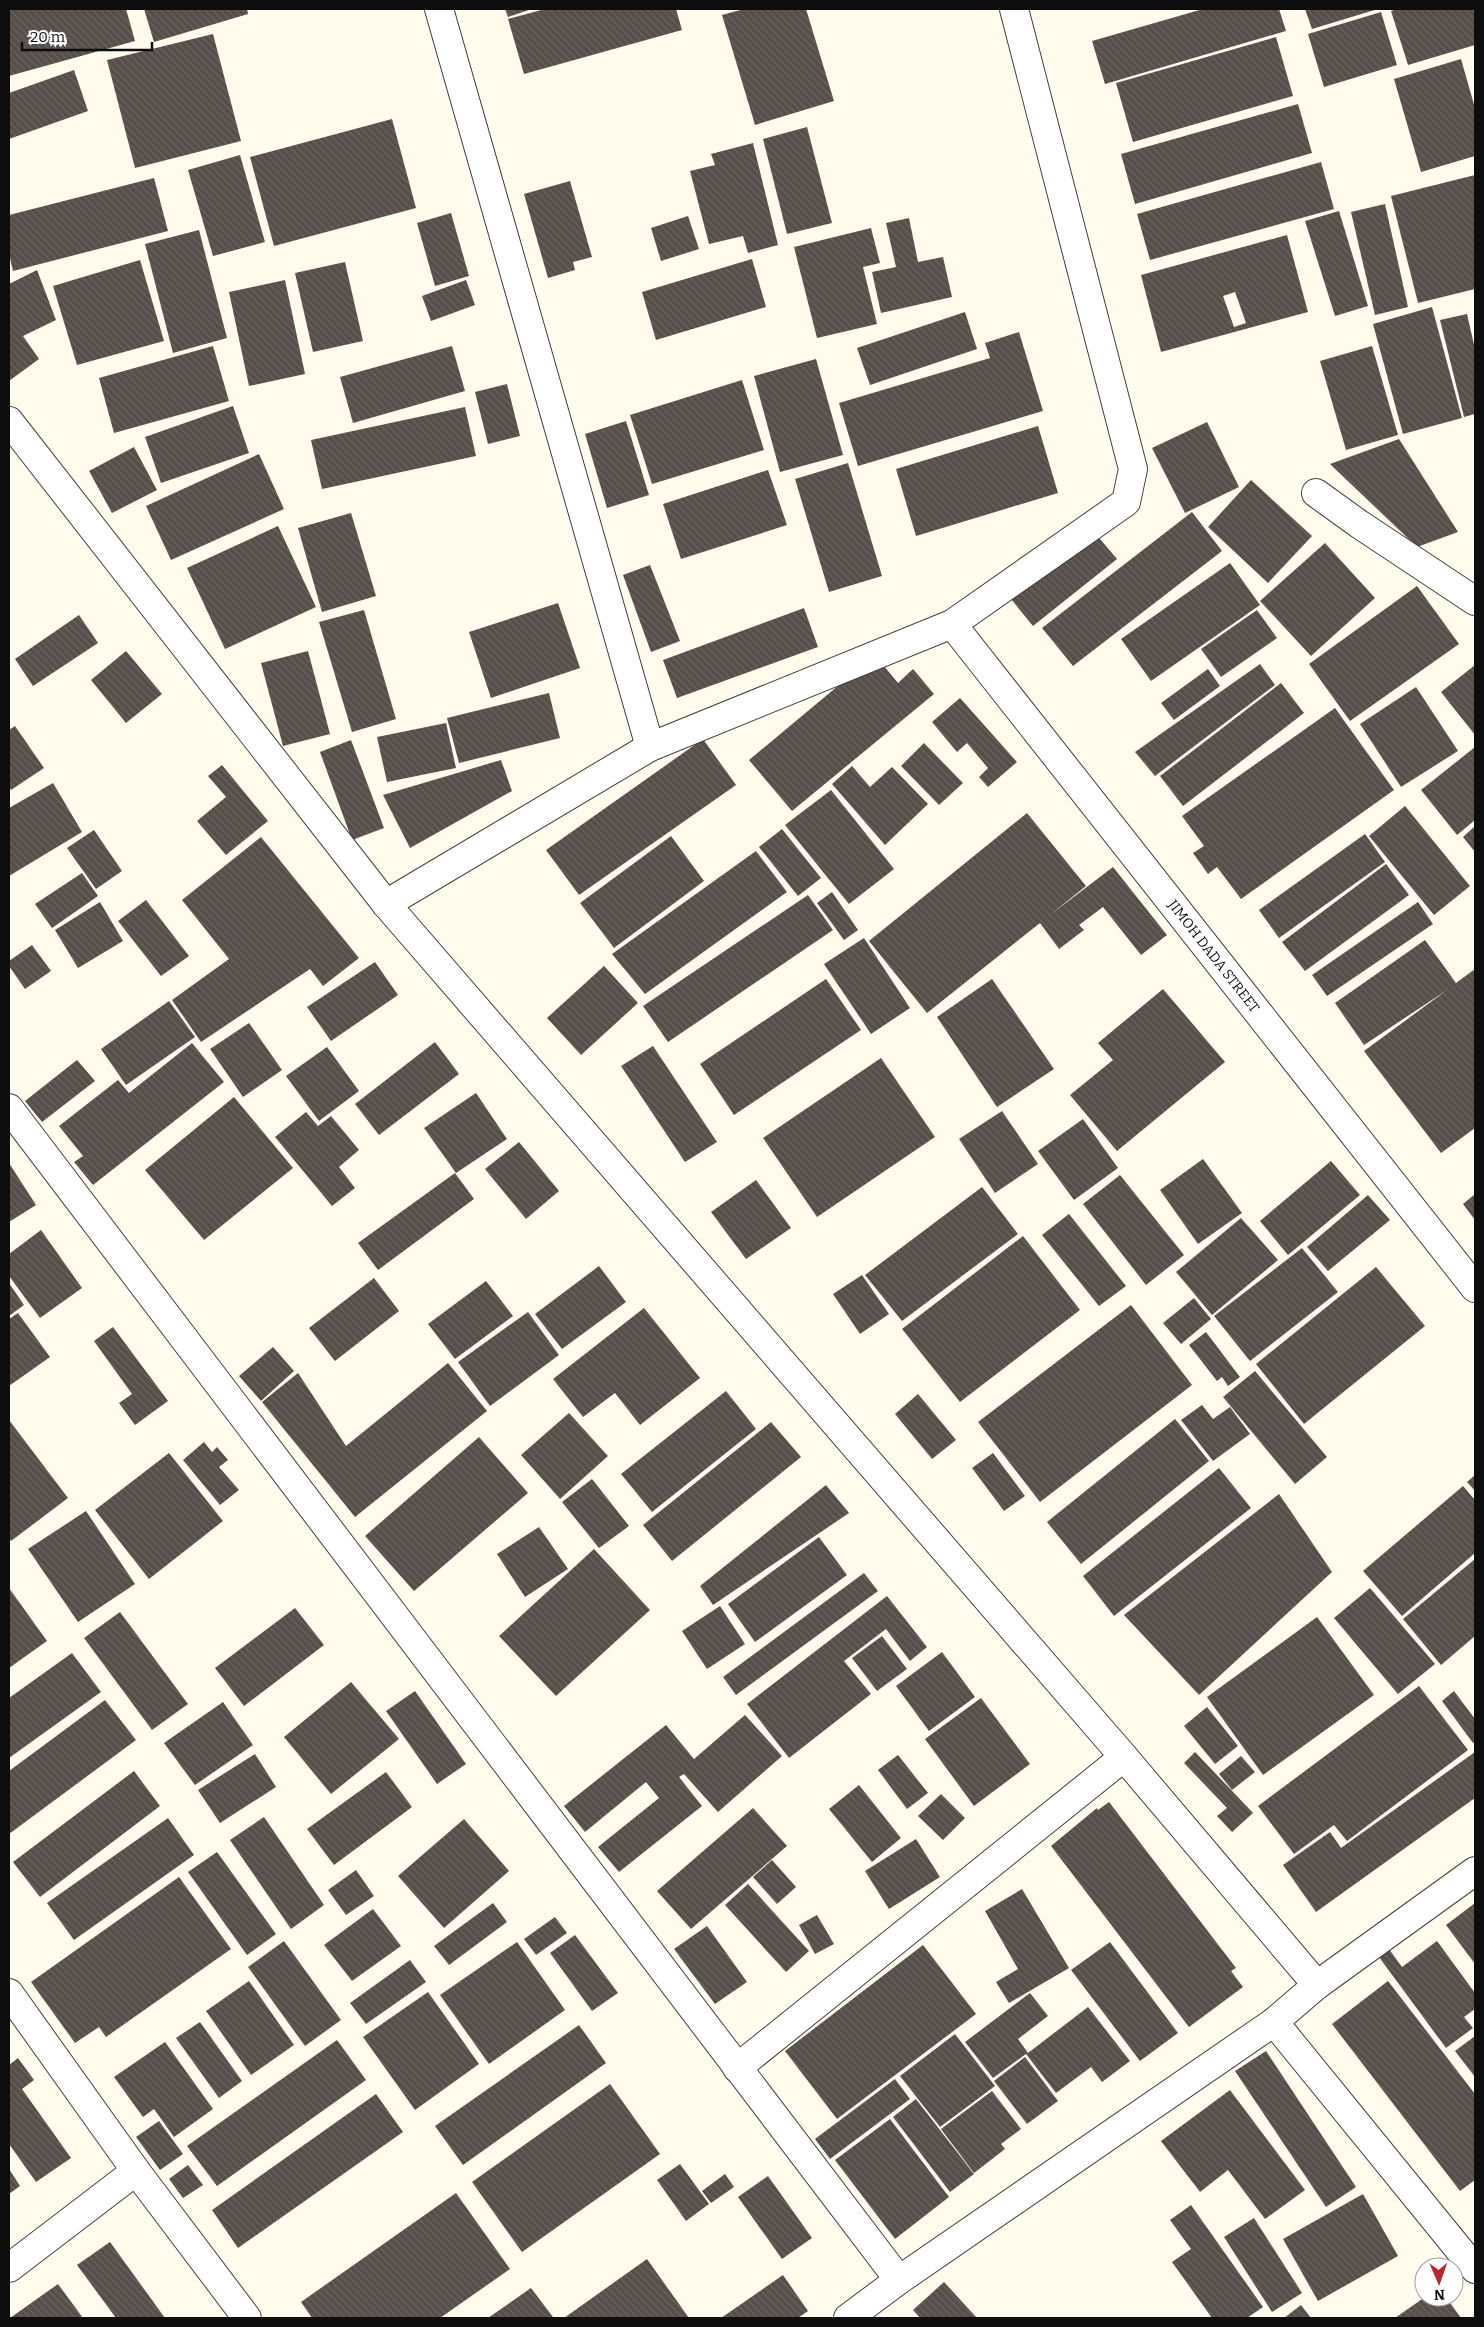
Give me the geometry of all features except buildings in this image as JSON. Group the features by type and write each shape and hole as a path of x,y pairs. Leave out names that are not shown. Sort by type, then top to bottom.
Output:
{"street":[{"path":"438,9 650,746"},
{"path":"386,904 650,746 952,624 1126,502 1133,469 1014,9"},
{"path":"9,421 386,904 1124,1757 1317,1985"},
{"path":"1316,493 1475,601"},
{"name":"JIMOH DADA STREET","path":"952,624 1475,1288"},
{"path":"9,1108 899,2280"},
{"path":"737,2068 1124,1757"},
{"path":"848,2318 899,2280 1274,2022 1317,1985 1475,1871"},
{"path":"9,1993 136,2171 247,2318"},
{"path":"1274,2022 1475,2269"},
{"path":"9,2268 136,2171"}]}
